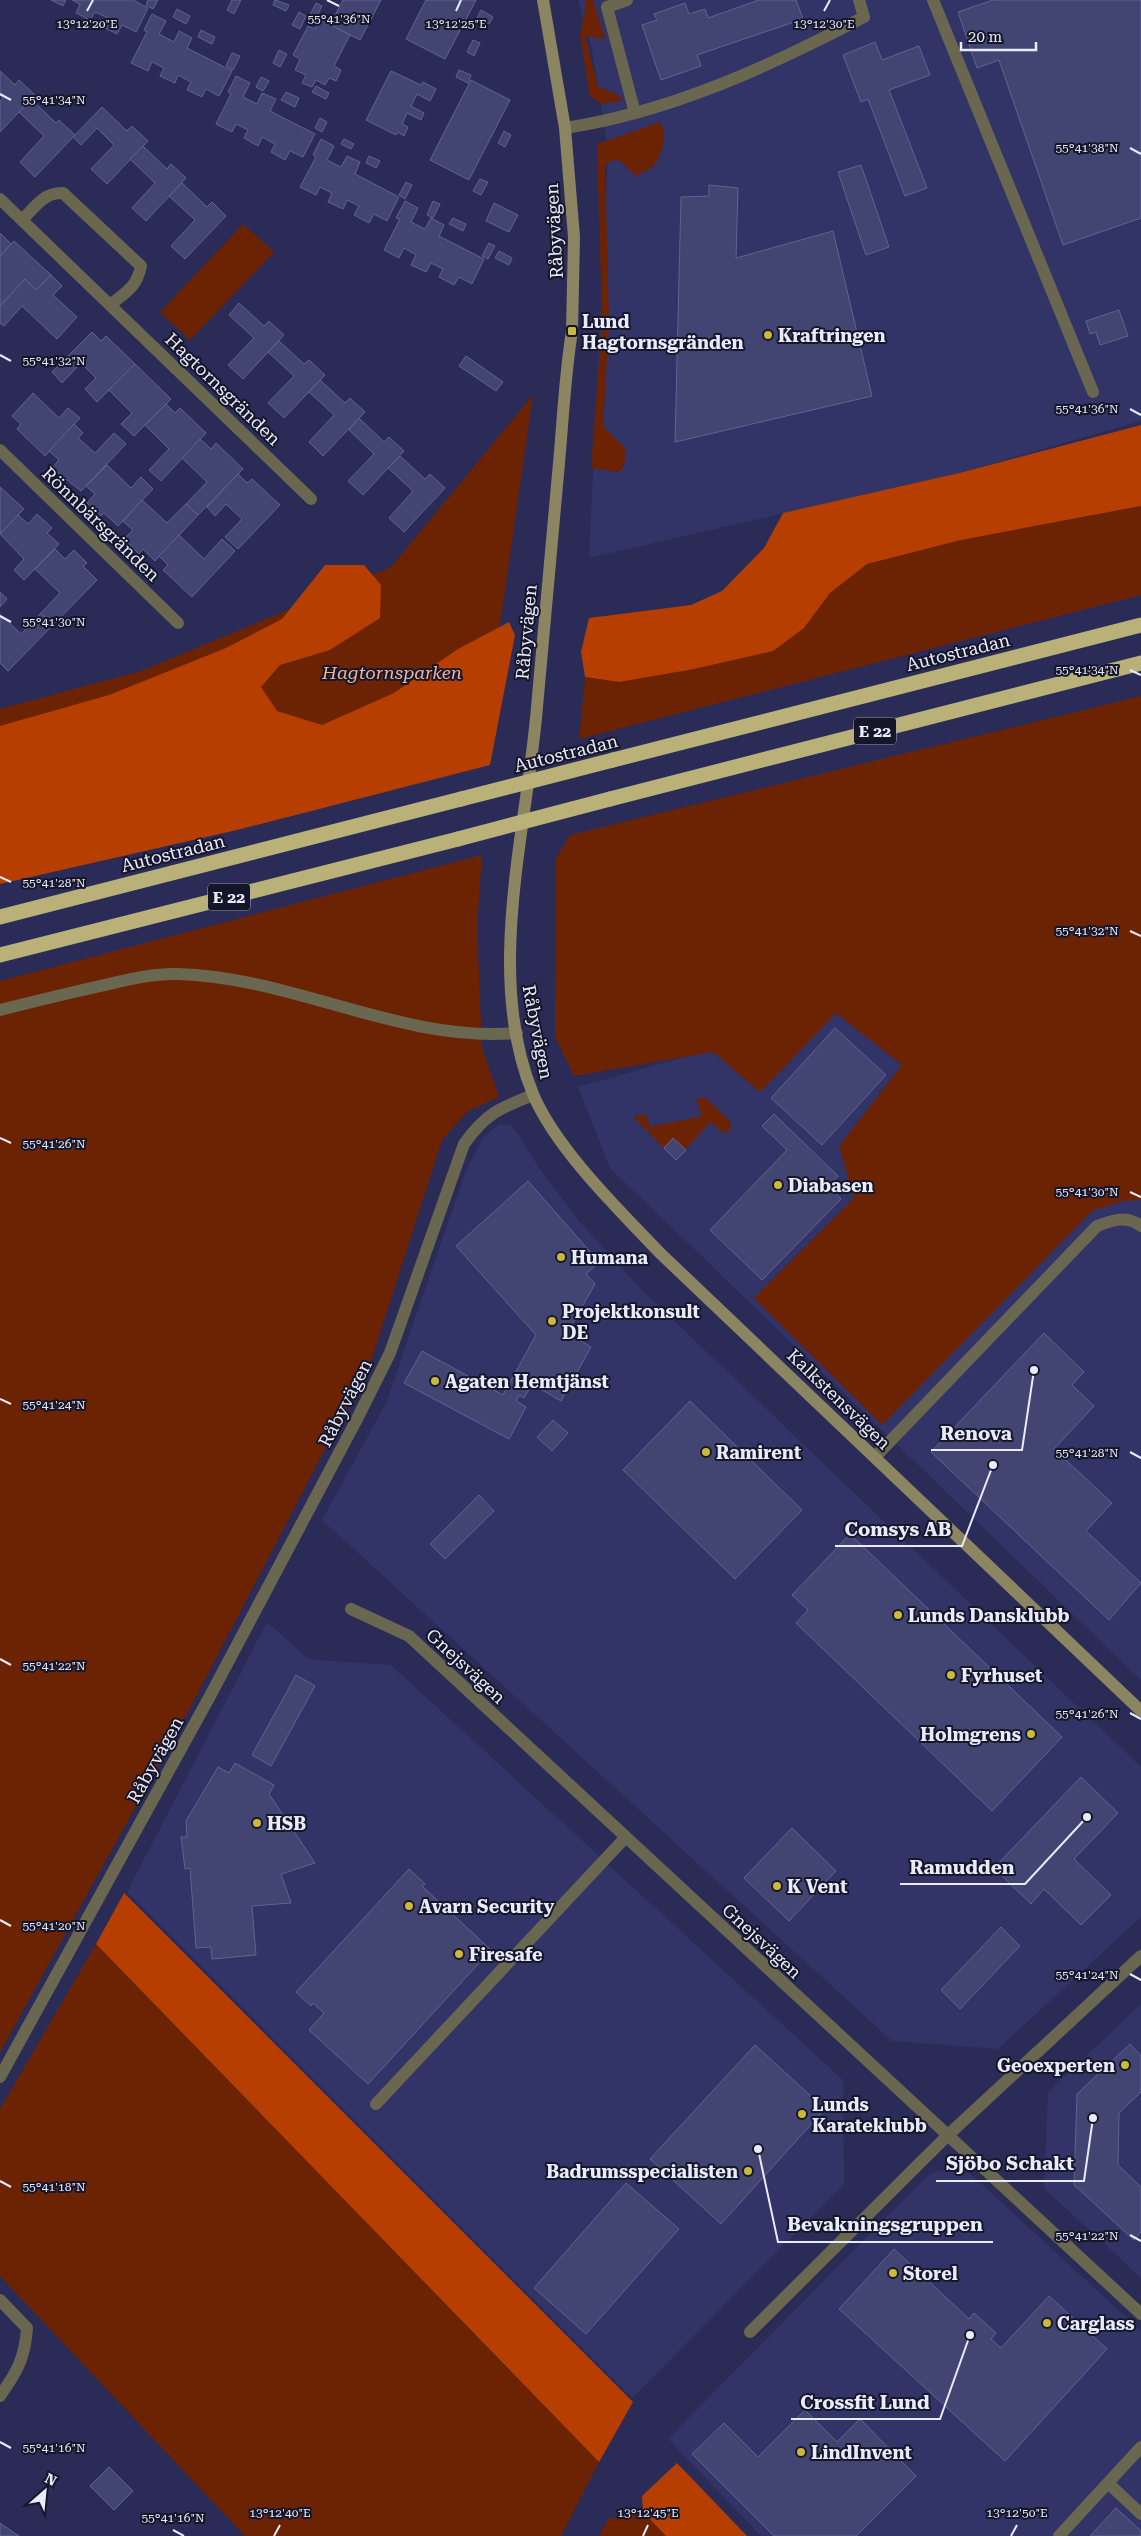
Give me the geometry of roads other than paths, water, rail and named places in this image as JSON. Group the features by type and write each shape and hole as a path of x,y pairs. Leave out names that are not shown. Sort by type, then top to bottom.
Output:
{"highway":[{"name":"Autostradan","path":"0,917 1141,625"},
{"name":"E 22","path":"0,955 1141,663"}],"street":[{"name":"Råbyvägen","path":"0,2076 210,1696 390,1353 464,1144 478,1124 492,1113 533,1095 517,1033 509,992 510,943 537,715 572,331 574,237 565,128 543,0"},
{"path":"627,0 607,7 635,113"},
{"path":"565,128 635,113 684,99 806,48 864,17 859,0"},
{"path":"933,0 1092,392"},
{"path":"22,220 45,196 52,192 63,193 141,266 138,279 132,288 110,305"},
{"name":"Hagtornsgränden","path":"0,199 311,498"},
{"name":"Rönnbärsgränden","path":"0,450 178,624"},
{"path":"0,1010 138,977 178,974 245,982 419,1026 487,1036 517,1033"},
{"name":"Kalkstensvägen","path":"533,1095 559,1137 605,1195 661,1254 1141,1711"},
{"path":"875,1457 1097,1226 1116,1219 1134,1221 1141,1226"},
{"name":"Gnejsvägen","path":"350,1609 409,1636 1141,2314"},
{"path":"376,2104 625,1838"},
{"path":"750,2332 947,2136 1141,1956"},
{"path":"0,2300 27,2328 25,2350 17,2371 0,2396"},
{"path":"1058,2536 1141,2447"},
{"path":"1108,2483 1141,2514"}],"place":[{"name":"Lund Hagtornsgränden","path":"572,331"},
{"name":"Kraftringen","path":"768,335"},
{"name":"Diabasen","path":"778,1185"},
{"name":"Humana","path":"561,1257"},
{"name":"Projektkonsult DE","path":"552,1321"},
{"name":"Renova","path":"1034,1370"},
{"name":"Agaten Hemtjänst","path":"435,1381"},
{"name":"Ramirent","path":"706,1452"},
{"name":"Comsys AB","path":"993,1465"},
{"name":"Lunds Dansklubb","path":"898,1615"},
{"name":"Fyrhuset","path":"951,1675"},
{"name":"Holmgrens","path":"1031,1734"},
{"name":"Ramudden","path":"1087,1817"},
{"name":"HSB","path":"257,1823"},
{"name":"K Vent","path":"777,1886"},
{"name":"Avarn Security","path":"409,1906"},
{"name":"Firesafe","path":"459,1954"},
{"name":"Geoexperten","path":"1125,2065"},
{"name":"Lunds Karateklubb","path":"802,2114"},
{"name":"Sjöbo Schakt","path":"1093,2118"},
{"name":"Bevakningsgruppen","path":"758,2149"},
{"name":"Badrumsspecialisten","path":"748,2171"},
{"name":"Storel","path":"893,2273"},
{"name":"Carglass","path":"1047,2323"},
{"name":"Crossfit Lund","path":"970,2335"},
{"name":"LindInvent","path":"801,2452"}],"park label":[{"name":"Hagtornsparken","path":"392,672"}]}
